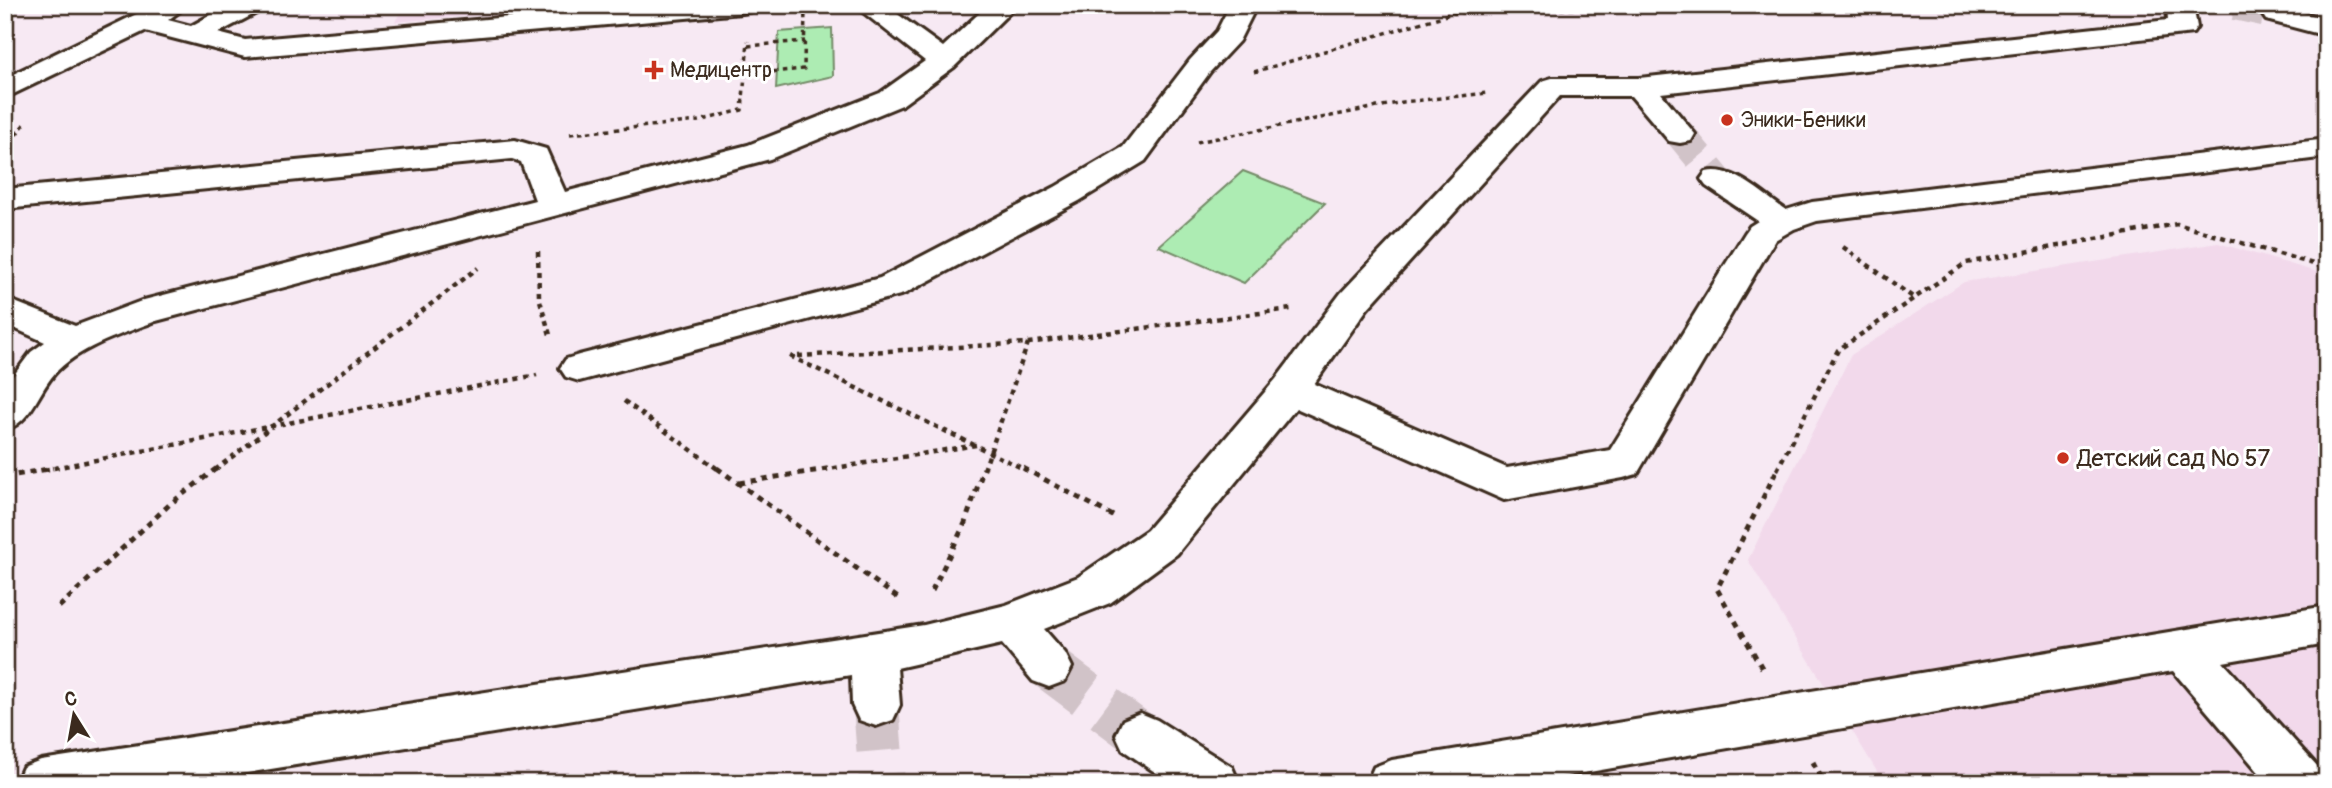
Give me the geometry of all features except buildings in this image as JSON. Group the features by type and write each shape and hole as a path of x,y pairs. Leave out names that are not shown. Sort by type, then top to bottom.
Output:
{"lane":[{"path":"5,89 177,5"},
{"path":"193,36 250,5"},
{"path":"143,22 245,49 742,5"},
{"path":"867,5 944,61"},
{"path":"5,416 44,361 74,340 145,312 758,152 891,99 944,61 1004,5"},
{"path":"579,368 892,286 1067,194 1134,154 1200,66 1229,35 1244,5"},
{"path":"41,783 873,652 922,629 1011,623 1094,590 1162,542 1290,390 1354,301 1552,87 1639,88 2183,27 2180,5"},
{"path":"2276,15 2327,28"},
{"path":"1639,88 1680,134"},
{"path":"1290,390 1504,484 1623,463 1762,233 1782,222 1812,212 2327,148"},
{"path":"5,199 515,149 535,156 545,206"},
{"path":"1717,179 1782,222"},
{"path":"5,310 74,340"},
{"path":"1011,623 1049,667"},
{"path":"1392,783 2327,625"},
{"path":"2185,651 2300,783"},
{"path":"873,652 876,705"},
{"path":"1140,735 1214,783"}],"path":[{"path":"746,74 804,69 806,5"},
{"path":"1447,5 1453,13"},
{"path":"1174,102 1255,71 1453,13 1666,5"},
{"path":"535,156 559,135 699,121 743,110 749,33"},
{"path":"748,47 805,41"},
{"path":"1134,154 1403,102 1552,87"},
{"path":"545,206 539,297 551,338 579,368 738,483 922,629 965,523 1028,343"},
{"path":"1782,222 1823,233 1914,298"},
{"path":"1824,783 1790,717 1717,589 1838,350 1966,263 2177,224 2327,268"},
{"path":"59,607 170,504 483,265"},
{"path":"790,356 1028,343 1354,301"},
{"path":"731,328 991,451 1162,542"},
{"path":"5,477 579,368"},
{"path":"738,483 977,445"}],"shaded area":[{"path":"404,5 603,5 395,22"},
{"name":"Детский сад № 57","path":"2218,243 2327,275 2327,783 1884,783 1748,560 1851,355 1964,282"}],"green space":[{"path":"832,28 833,76 776,89 779,32"},
{"path":"1243,171 1325,203 1244,283 1159,246"}],"tunnel":[{"path":"2235,5 2276,14"},
{"path":"1680,134 1717,179"},
{"path":"1049,667 1140,735"},
{"path":"876,705 882,783"}],"place":[{"name":"Медицентр","path":"654,70"},
{"name":"Эники-Беники","path":"1727,120"},
{"name":"Детский сад № 57","path":"2063,458"}]}
